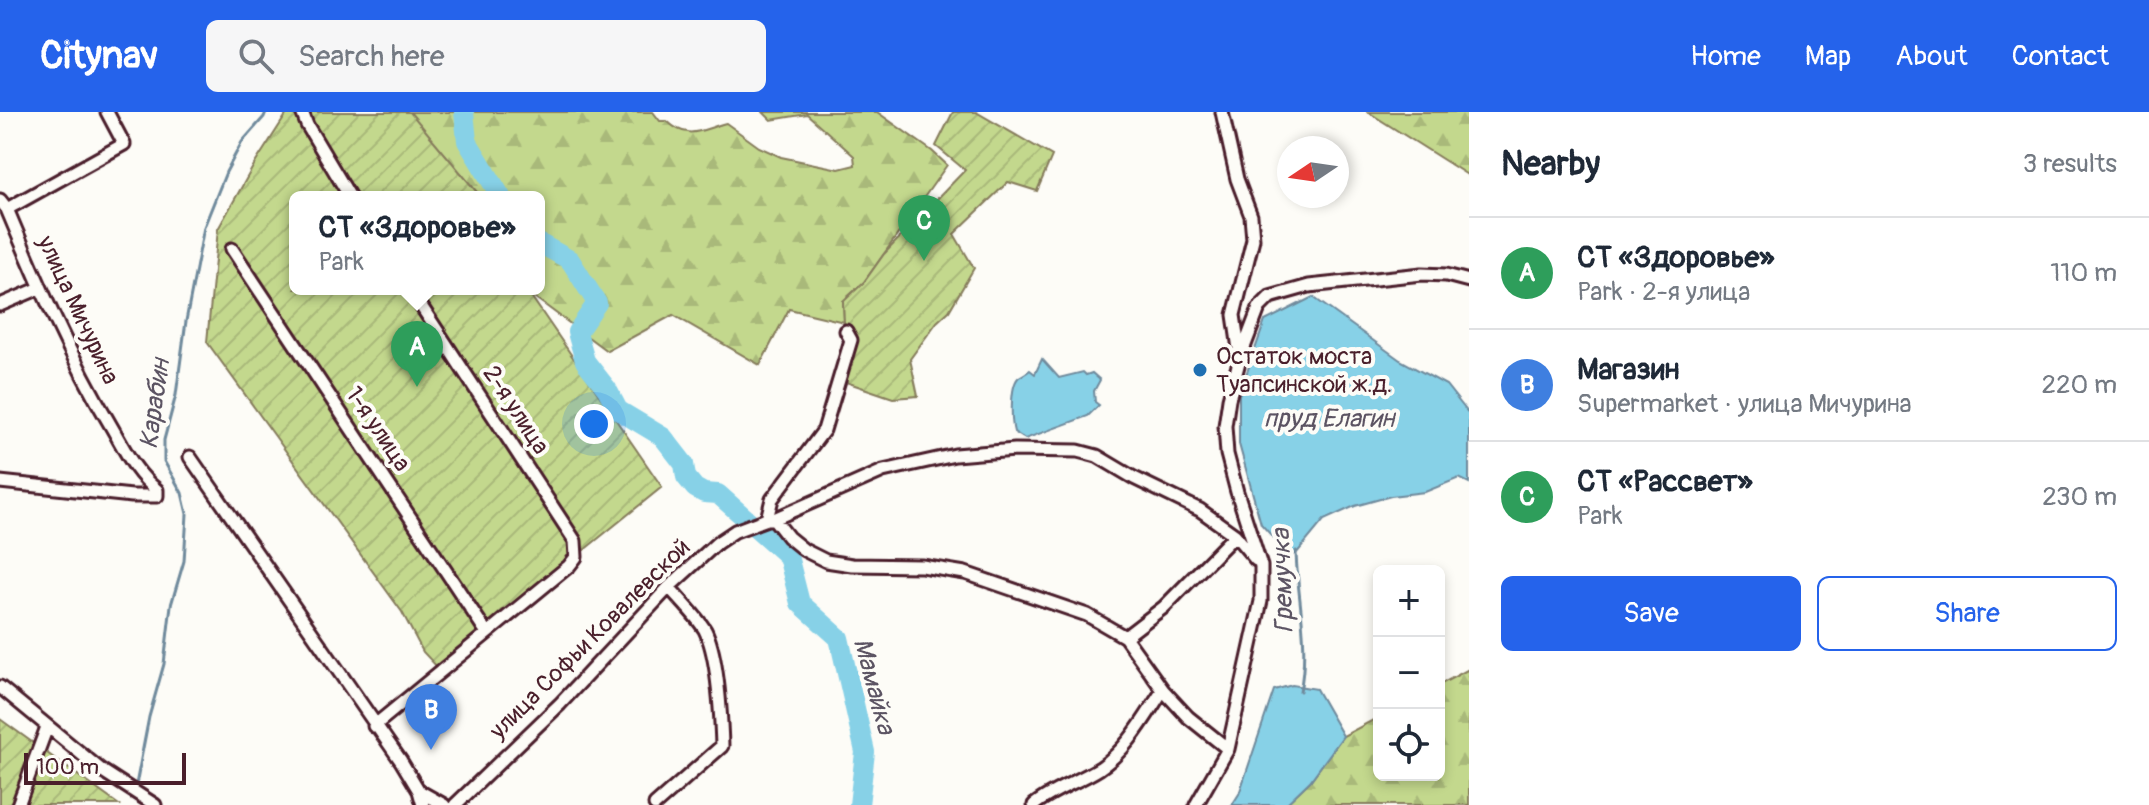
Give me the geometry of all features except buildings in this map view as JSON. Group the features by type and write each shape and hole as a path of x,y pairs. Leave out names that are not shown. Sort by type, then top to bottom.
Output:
{"street":[{"path":"4,205 124,144 107,112"},
{"path":"302,112 347,191"},
{"path":"1222,112 1237,179 1251,216 1253,239 1234,315 1240,358"},
{"name":"улица Мичурина","path":"4,205 87,385 140,477 157,490 157,496 132,496"},
{"name":"1-я улица","path":"232,249 487,633"},
{"path":"1196,805 1228,749 1261,601 1261,566 1227,454 1227,412 1240,358 1259,308 1270,297 1285,291 1422,274 1446,275 1469,281"},
{"path":"0,305 40,288"},
{"name":"2-я улица","path":"414,295 575,541 576,557 569,566 487,633"},
{"path":"846,331 851,340 824,430 772,499 767,520 804,550 826,561 852,565 922,566 965,573 1087,615 1125,637 1163,690 1188,717 1228,749"},
{"name":"улица Софьи Ковалевской","path":"455,805 560,704 669,587 717,543 735,531 883,471 955,455 1015,450 1078,451 1097,456 1200,510 1235,535 1261,566"},
{"path":"190,457 419,791 423,805"},
{"path":"0,482 132,496 140,477"},
{"path":"1125,637 1164,607 1235,535"},
{"path":"655,805 722,746 715,668 705,630 669,587"},
{"path":"374,726 487,633"},
{"path":"0,687 101,770 155,805"},
{"path":"1034,805 1100,767 1120,751 1163,690"},
{"path":"18,805 47,727"},
{"path":"419,791 444,805"}],"green space":[{"path":"288,112 410,112 476,191 289,191 289,295 530,295 662,487 438,668 423,652 402,612 207,342 218,229"},
{"path":"409,112 653,112 660,121 667,121 681,131 701,131 726,123 759,147 781,157 839,169 855,165 854,156 807,114 771,120 763,112 877,112 947,165 864,282 843,301 844,322 789,309 760,365 673,315 607,351 531,295 545,295 545,191 476,191"},
{"path":"953,112 976,112 1052,156 1037,191 1008,182 954,234 974,268 949,311 910,359 918,396 893,398 846,382 855,344 844,322 843,302 864,282 884,254 965,170 936,146"},
{"path":"1368,112 1469,112 1469,176"},
{"path":"1469,669 1469,805 1285,805 1310,781 1343,736 1373,720 1373,781 1445,781 1445,682"},
{"path":"0,719 119,805 0,805"}],"water":[{"name":"пруд Елагин","path":"1313,297 1400,360 1446,385 1469,414 1469,483 1459,478 1425,492 1391,496 1355,506 1324,520 1296,554 1289,555 1261,524 1239,444 1239,395 1265,321"},
{"path":"1042,359 1059,378 1092,373 1100,380 1094,391 1095,402 1099,405 1088,416 1025,439 1014,432 1012,396 1019,377 1030,370 1035,374"},
{"path":"1292,685 1316,689 1343,736 1310,781 1285,805 1232,805 1239,794 1274,690"}],"waterway":[{"name":"Карабин","path":"135,790 149,717 164,664 171,605 184,561 187,514 182,493 164,461 164,440 176,395 204,227 242,142 266,112"},
{"name":"Мамайка","path":"464,112 467,141 497,191"},
{"name":"Мамайка","path":"545,246 570,260 597,303 577,332 585,361 607,389 618,410 663,437 684,464 686,477 695,488 704,493 718,494 788,556 800,603 839,638 865,752 859,805"},
{"name":"Гремучка","path":"1296,551 1304,656 1300,691"}],"place":[{"name":"СТ «Рассвет»","path":"924,261"},
{"name":"Остаток моста Туапсинской ж.д.","path":"1200,370"},
{"name":"СТ «Здоровье»","path":"417,387"},
{"name":"Магазин","path":"431,750"}]}
